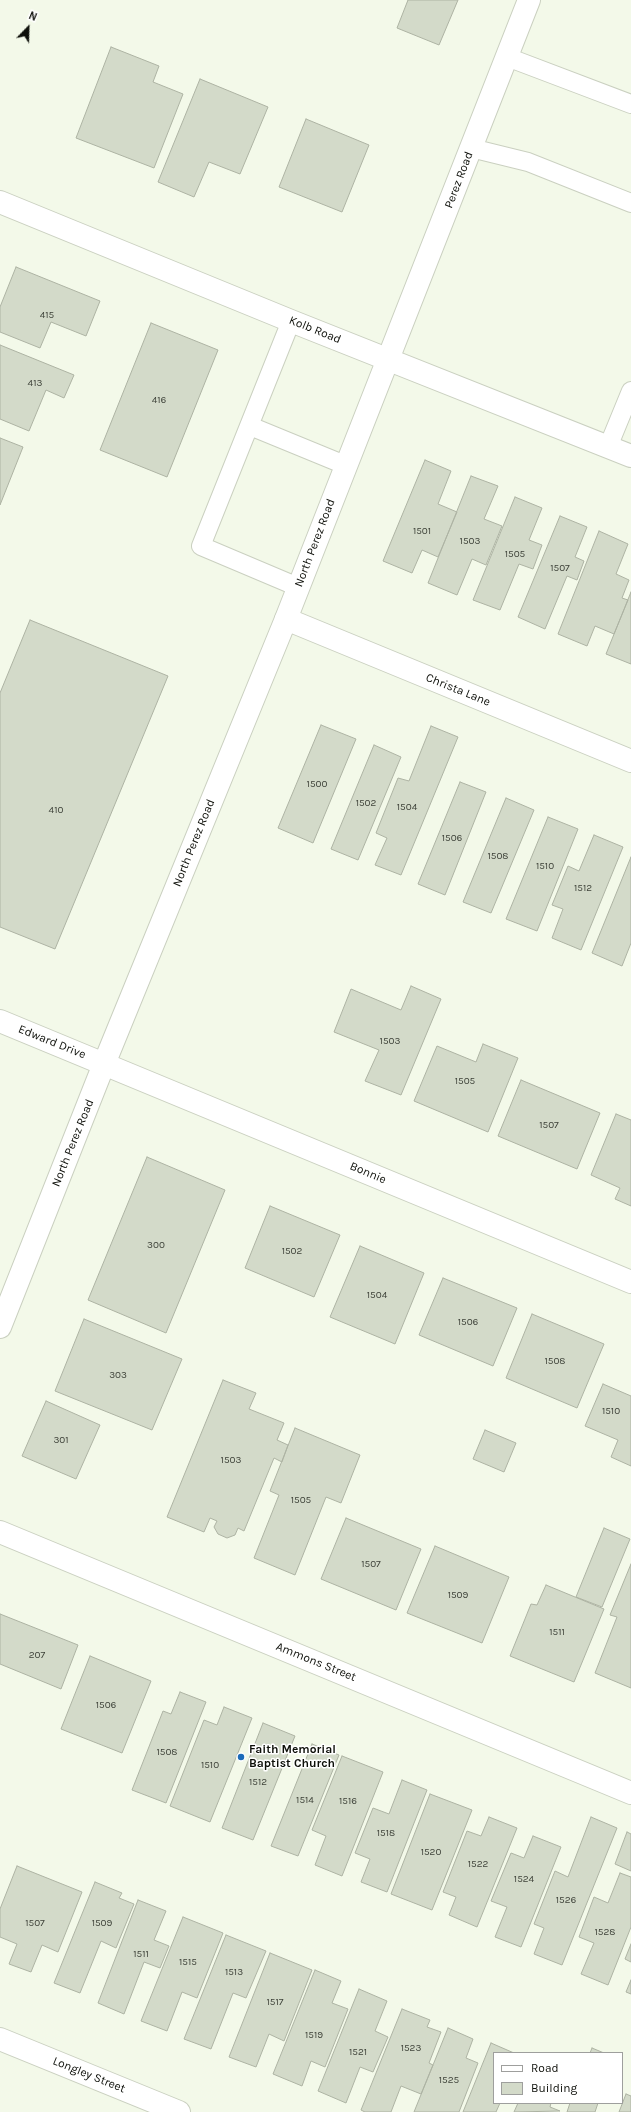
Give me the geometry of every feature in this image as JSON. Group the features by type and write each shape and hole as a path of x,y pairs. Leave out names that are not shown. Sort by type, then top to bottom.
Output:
{"street":[{"name":"Perez Road","path":"388,359 529,0"},
{"name":"Kolb Road","path":"0,202 291,321 631,456"},
{"name":"North Perez Road","path":"1,1323 104,1064 286,619 388,359"},
{"name":"Christa Lane","path":"286,619 631,761"},
{"name":"Edward Drive","path":"0,1021 104,1064"},
{"name":"Bonnie","path":"104,1064 631,1282"},
{"name":"Ammons Street","path":"0,1532 631,1793"},
{"name":"Longley Street","path":"0,2039 178,2112"}],"lane":[{"path":"507,57 631,104"},
{"path":"471,148 528,162 631,203"},
{"path":"291,321 250,426 200,546 298,587"},
{"path":"608,447 631,391"},
{"path":"250,426 346,465"}],"building":[{"path":"408,0 458,0 439,45 397,28"},
{"path":"111,47 159,66 153,82 183,94 154,168 76,138"},
{"path":"200,79 268,107 240,174 209,162 194,197 158,182"},
{"path":"306,119 369,145 342,212 279,187"},
{"path":"16,267 100,301 86,336 51,322 40,348 0,332 0,307"},
{"path":"151,323 218,350 167,477 100,450"},
{"path":"0,345 74,375 64,398 46,390 29,431 0,419"},
{"path":"0,438 23,447 0,505"},
{"path":"425,460 451,471 438,504 457,512 438,557 422,550 412,573 383,561"},
{"path":"471,476 498,486 484,519 502,526 486,565 472,559 457,595 428,583"},
{"path":"515,497 542,508 529,540 542,545 533,569 519,564 500,610 473,600"},
{"path":"560,516 587,527 575,557 584,561 577,580 567,576 545,629 518,617"},
{"path":"599,531 628,544 616,574 629,580 622,598 628,600 614,634 595,626 587,646 558,634"},
{"path":"631,592 631,664 606,654"},
{"path":"30,620 168,676 55,949 0,927 0,693"},
{"path":"321,725 356,739 313,843 278,828"},
{"path":"431,726 458,737 401,875 375,865 387,838 376,833 398,778 409,781"},
{"path":"374,745 401,757 358,860 331,849"},
{"path":"460,782 486,792 445,895 418,884"},
{"path":"506,798 534,810 491,913 463,902"},
{"path":"548,817 578,829 537,931 506,919"},
{"path":"594,835 623,847 581,950 552,938 563,909 552,905 568,866 579,871"},
{"path":"631,857 631,943 622,966 592,953"},
{"path":"411,986 441,999 401,1095 365,1081 379,1050 334,1032 351,989 401,1010"},
{"path":"483,1044 518,1058 488,1132 414,1101 437,1046 476,1062"},
{"path":"521,1080 600,1113 577,1169 498,1136"},
{"path":"616,1114 631,1120 631,1206 615,1199 620,1188 591,1175"},
{"path":"147,1157 225,1190 166,1333 88,1300"},
{"path":"270,1206 340,1235 314,1297 245,1268"},
{"path":"360,1246 424,1273 395,1344 330,1317"},
{"path":"443,1278 517,1308 493,1366 419,1335"},
{"path":"532,1314 604,1344 577,1408 506,1378"},
{"path":"84,1319 182,1359 152,1430 55,1391"},
{"path":"223,1380 256,1393 249,1409 284,1423 277,1440 288,1445 282,1462 274,1458 244,1531 238,1528 235,1535 227,1538 218,1534 214,1527 217,1521 210,1518 204,1532 167,1517"},
{"path":"603,1384 631,1396 631,1466 611,1457 618,1440 585,1426"},
{"path":"46,1401 100,1425 76,1479 22,1456"},
{"path":"295,1428 360,1455 341,1503 326,1497 295,1575 254,1558 279,1495 270,1491"},
{"path":"485,1430 516,1443 504,1472 473,1459"},
{"path":"346,1518 421,1549 396,1610 321,1579"},
{"path":"604,1528 630,1539 602,1607 576,1597"},
{"path":"435,1546 509,1577 482,1643 407,1613"},
{"path":"631,1564 631,1688 595,1673 617,1617 610,1615"},
{"path":"546,1585 604,1609 574,1682 510,1656 531,1604 537,1605"},
{"path":"0,1614 78,1645 61,1689 0,1664"},
{"path":"90,1656 151,1681 122,1753 61,1729"},
{"path":"180,1692 206,1702 166,1803 132,1790 163,1711 171,1714"},
{"path":"224,1707 252,1718 210,1822 170,1806 204,1720 217,1725"},
{"path":"263,1723 295,1736 253,1840 222,1828"},
{"path":"312,1744 339,1755 298,1856 271,1846"},
{"path":"342,1756 383,1772 342,1876 315,1865 326,1836 312,1830"},
{"path":"402,1780 427,1790 387,1892 361,1882 370,1859 355,1853 373,1808 389,1814"},
{"path":"430,1794 472,1810 432,1910 391,1894"},
{"path":"489,1817 517,1828 477,1927 449,1915 456,1897 443,1892 467,1831 481,1836"},
{"path":"591,1817 617,1828 562,1965 534,1954 544,1928 534,1924 555,1871 568,1877"},
{"path":"627,1832 631,1834 631,1871 615,1864"},
{"path":"533,1836 561,1847 521,1947 495,1937 507,1907 491,1901 511,1853 524,1858"},
{"path":"17,1866 82,1892 58,1952 42,1945 31,1972 9,1964 17,1944 0,1937 0,1909"},
{"path":"620,1873 631,1877 631,1927 608,1985 581,1974 594,1943 579,1937 594,1897 608,1903"},
{"path":"95,1882 122,1893 119,1898 134,1904 116,1948 101,1941 80,1993 54,1983"},
{"path":"138,1900 166,1911 154,1940 169,1946 160,1968 144,1962 124,2014 98,2003"},
{"path":"183,1917 223,1933 197,1998 182,1992 167,2031 141,2021"},
{"path":"226,1935 266,1951 246,1998 233,1993 211,2049 184,2039"},
{"path":"631,1944 631,1962 625,1959"},
{"path":"270,1953 312,1970 284,2041 269,2034 256,2067 229,2057"},
{"path":"315,1970 341,1981 332,2003 348,2009 325,2067 311,2061 302,2086 273,2074"},
{"path":"631,1980 631,1994 626,1992"},
{"path":"359,1989 387,2001 375,2031 388,2037 373,2072 360,2067 346,2103 318,2091"},
{"path":"402,2009 430,2020 427,2027 441,2032 429,2063 433,2065 421,2094 401,2086 391,2112 365,2112 361,2110"},
{"path":"448,2028 473,2039 466,2058 478,2063 459,2112 414,2112"},
{"path":"491,2043 512,2052 493,2052 493,2104 500,2104 496,2112 463,2112"},
{"path":"592,2048 602,2052 590,2052"},
{"path":"626,2094 631,2096 631,2112 619,2112"},
{"path":"518,2104 551,2104 550,2107 560,2111 514,2112"},
{"path":"570,2104 598,2104 595,2112 567,2112"}],"place":[{"name":"Faith Memorial Baptist Church","path":"241,1757"}]}
